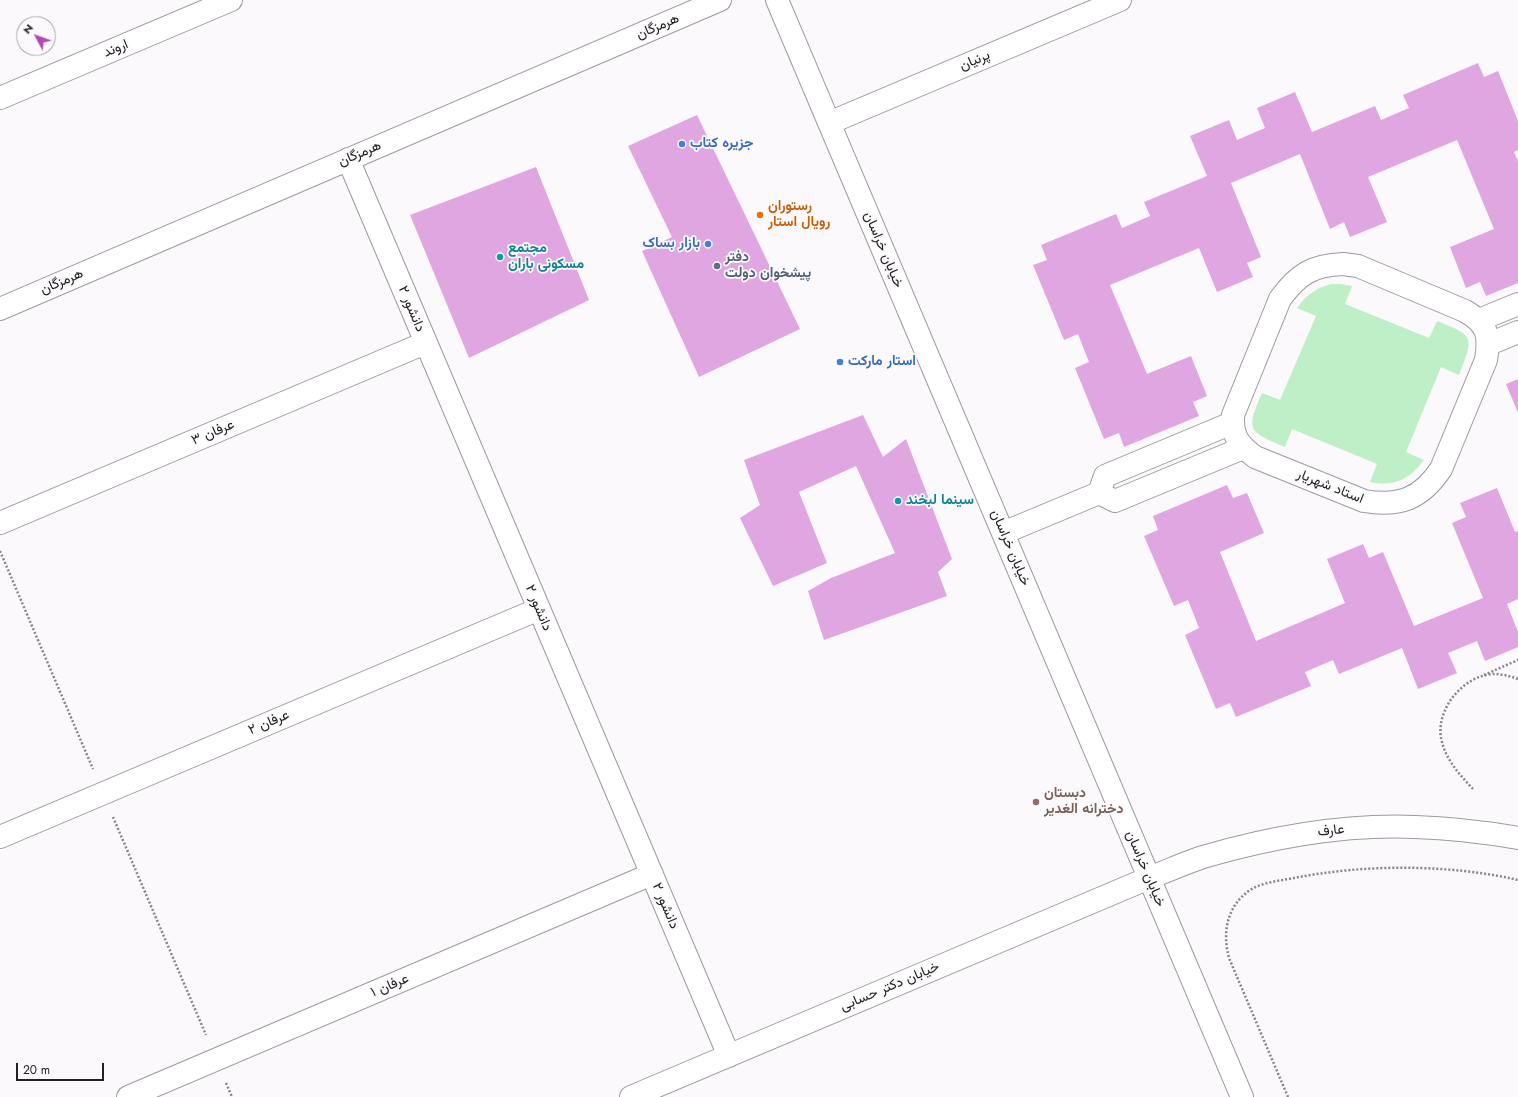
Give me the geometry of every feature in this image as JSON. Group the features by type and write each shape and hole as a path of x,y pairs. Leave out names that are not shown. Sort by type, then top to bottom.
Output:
{"street":[{"name":"اروند","path":"0,98 194,7 231,0"},
{"name":"هرمزگان","path":"0,309 720,0"},
{"name":"خیابان خراسان","path":"777,0 1242,1097"},
{"name":"پرنیان","path":"829,123 1120,0"},
{"name":"دانشور ۲","path":"348,159 729,1056"},
{"path":"1098,494 1105,476 1232,423 1236,407 1280,298 1289,286 1300,276 1313,269 1328,265 1343,264 1358,266 1465,311 1479,320 1486,332 1489,344 1518,332"},
{"path":"1479,320 1518,304"},
{"name":"عرفان ۳","path":"0,523 425,343"},
{"name":"استاد شهریار","path":"1232,423 1235,437 1243,448 1255,457 1364,501 1378,504 1394,503 1408,499 1433,481 1441,469 1486,360 1489,344"},
{"path":"1003,533 1098,494 1115,501 1243,448"},
{"name":"عرفان ۲","path":"0,838 539,609"},
{"name":"عارف","path":"1149,878 1201,858 1254,844 1307,833 1360,828 1414,826 1468,830 1518,838"},
{"name":"عرفان ۱","path":"128,1097 652,874"},
{"name":"خیابان دکتر حسابی","path":"631,1097 1149,878"}],"path":[{"path":"0,551 94,773"},
{"path":"1474,789 1455,769 1446,754 1441,737 1442,718 1449,702 1461,688 1476,679 1518,660"},
{"path":"1476,679 1493,674 1510,676 1518,679"},
{"path":"112,815 207,1038"},
{"path":"1288,1097 1229,958 1226,946 1225,935 1227,924 1231,912 1239,900 1250,891 1263,884 1312,874 1363,869 1414,868 1464,871 1518,880"},
{"path":"225,1080 232,1097"}],"green space":[{"path":"1331,284 1352,286 1345,304 1429,338 1437,321 1459,330 1468,339 1469,345 1467,353 1459,375 1441,367 1406,452 1424,460 1413,473 1394,483 1370,482 1377,464 1292,429 1285,447 1263,437 1253,428 1252,422 1262,393 1280,400 1316,316 1297,308 1304,299 1312,293"}],"building":[{"path":"1478,63 1484,77 1498,71 1518,121 1518,150 1514,152 1518,161 1518,283 1486,296 1480,282 1466,288 1450,247 1494,229 1457,140 1368,177 1387,222 1350,237 1344,222 1330,229 1300,154 1231,183 1261,257 1247,263 1253,277 1217,292 1199,248 1110,285 1147,374 1191,356 1207,396 1193,402 1199,416 1124,447 1119,433 1104,439 1075,368 1089,362 1078,334 1064,340 1033,265 1047,260 1041,245 1116,214 1122,228 1150,216 1144,202 1207,176 1190,136 1229,120 1237,140 1265,128 1257,108 1295,92 1312,132 1375,106 1381,120 1409,108 1403,95"},
{"name":"بازار بساک","path":"697,115 800,329 699,377 642,251 672,237 628,146"},
{"name":"مجتمع مسکونی باران","path":"536,167 589,300 469,358 410,215"},
{"path":"1518,379 1518,413 1506,384"},
{"path":"863,415 883,457 906,439 952,559 938,572 947,596 824,640 808,591 831,578 895,553 856,466 799,492 827,563 773,586 740,518 760,505 744,460"},
{"path":"1227,485 1233,498 1247,493 1264,533 1220,552 1256,641 1345,603 1327,559 1363,544 1369,558 1383,552 1414,626 1483,598 1452,523 1466,517 1460,503 1497,488 1515,532 1518,531 1518,599 1507,604 1518,632 1518,647 1485,661 1477,641 1448,653 1457,673 1418,689 1402,648 1339,674 1333,660 1305,672 1311,686 1236,717 1230,703 1216,709 1185,635 1199,628 1188,600 1174,606 1144,536 1158,530 1153,516"}],"place":[{"name":"جزیره کتاب","path":"682,144"},
{"name":"رستوران رویال استار","path":"760,215"},
{"name":"بازار بساک","path":"708,244"},
{"name":"مجتمع مسکونی باران","path":"500,257"},
{"name":"دفتر پیشخوان دولت","path":"717,266"},
{"name":"استار مارکت","path":"840,362"},
{"name":"سینما لبخند","path":"898,501"},
{"name":"دبستان دخترانه الغدیر","path":"1036,802"}]}
